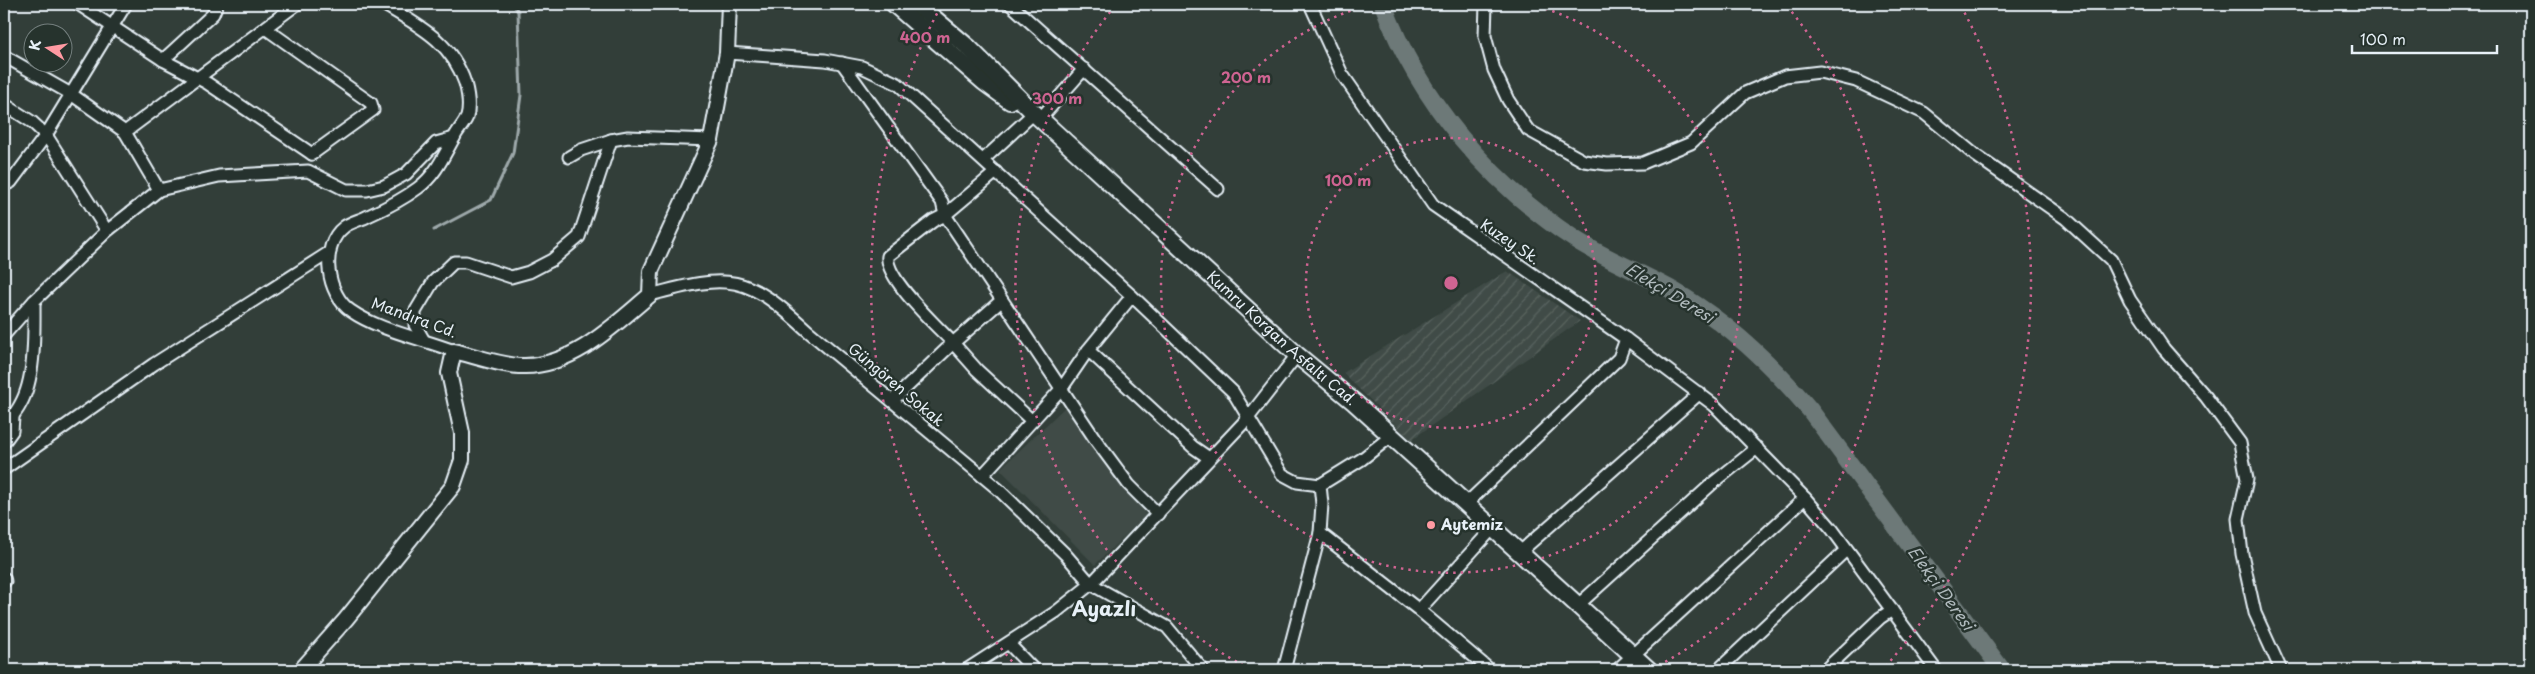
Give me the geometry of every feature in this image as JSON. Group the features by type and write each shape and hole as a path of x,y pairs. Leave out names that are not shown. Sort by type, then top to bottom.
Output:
{"main road":[{"path":"894,4 984,82 1017,106 1037,116"},
{"name":"Kumru Korgan Asfaltı Cad.","path":"917,4 969,48 1037,116 1297,355 1354,402 1390,437 1649,670"}],"street":[{"path":"78,4 163,60 208,83 312,154"},
{"path":"4,184 11,182 46,135 126,4"},
{"path":"163,60 213,14 217,4"},
{"path":"125,132 297,4"},
{"path":"4,469 154,364 330,252 335,238 344,227 394,204 420,187 437,168 467,117 469,96 462,75 451,53 432,34 383,4"},
{"path":"650,295 651,271 711,140 727,53 729,4"},
{"path":"1010,4 1218,189"},
{"name":"Kuzey Sk.","path":"1310,4 1342,74 1433,205 1465,230 1626,339 1714,404 1805,498 1832,530 1892,610 1930,668"},
{"path":"1486,4 1485,36 1494,70 1508,100 1528,130 1584,161 1607,164 1643,163 1691,143 1745,93 1785,76 1820,72 1856,81 1924,114 1975,155 2065,218 2111,260 2130,300 2164,349 2206,398 2240,444 2247,479 2238,519 2242,554 2255,613 2281,670"},
{"path":"265,28 371,103 373,110 312,154"},
{"path":"727,53 842,63 862,67 898,84 1132,296 1233,392 1282,474 1297,482 1320,484 1362,459 1390,437"},
{"path":"4,56 71,94 125,132 159,190"},
{"path":"842,63 942,202 945,215 1001,301 1129,485 1158,514"},
{"path":"984,160 1037,116 1084,69"},
{"path":"4,104 32,122 46,135 108,230"},
{"path":"569,157 582,150 611,140 628,137 711,140"},
{"path":"4,335 34,301 108,230 159,190 219,176 308,171 346,190 367,190 384,186 406,174 436,143 454,138"},
{"path":"420,339 415,325 415,312 433,282 454,262 466,262 511,277 529,272 552,260 579,237 611,140"},
{"path":"312,154 312,174"},
{"path":"996,172 945,215 933,221 888,256 887,262 892,273 912,299 953,344 1032,421"},
{"name":"Mandıra Cd.","path":"330,252 329,268 339,297 350,311 380,325 454,351 524,366 547,364 570,355 605,332 650,295"},
{"name":"Güngören Sokak","path":"650,295 700,282 729,281 754,288 779,304 982,476 1065,554 1091,584 1167,627 1203,670"},
{"path":"982,476 1062,388 1088,350 1132,296"},
{"path":"4,428 20,405 28,384 34,331 34,301"},
{"path":"892,401 1001,301"},
{"path":"1465,505 1619,358 1626,339"},
{"path":"1088,350 1193,446 1209,458"},
{"path":"301,670 346,619 453,486 462,460 462,433 449,373 454,351"},
{"path":"966,670 1010,644 1056,612 1091,584 1248,418 1297,355"},
{"path":"1519,553 1700,393"},
{"path":"4,442 12,430 13,415"},
{"path":"1577,606 1713,483 1757,448"},
{"path":"1284,670 1320,533 1322,504 1320,484"},
{"path":"1617,670 1805,498"},
{"path":"1419,610 1492,529"},
{"path":"1320,533 1419,610 1490,670"},
{"path":"1718,670 1846,550"},
{"path":"1825,670 1880,618 1892,610"},
{"path":"1010,644 1034,670"}],"shaded area":[{"path":"1507,271 1580,321 1411,440 1343,373"},
{"path":"1066,406 1146,515 1095,565 1000,469"}],"waterway":[{"path":"434,230 491,200 513,153 521,95 518,12 514,4"},
{"name":"Elekçi Deresi","path":"1383,4 1416,74 1437,106 1461,137 1515,193 1576,240 1670,289 1709,314 1746,343 1795,392 2002,670"}],"place":[{"name":"Aytemiz","path":"1431,525"}],"district":[{"name":"Ayazlı","path":"1104,609"}]}
